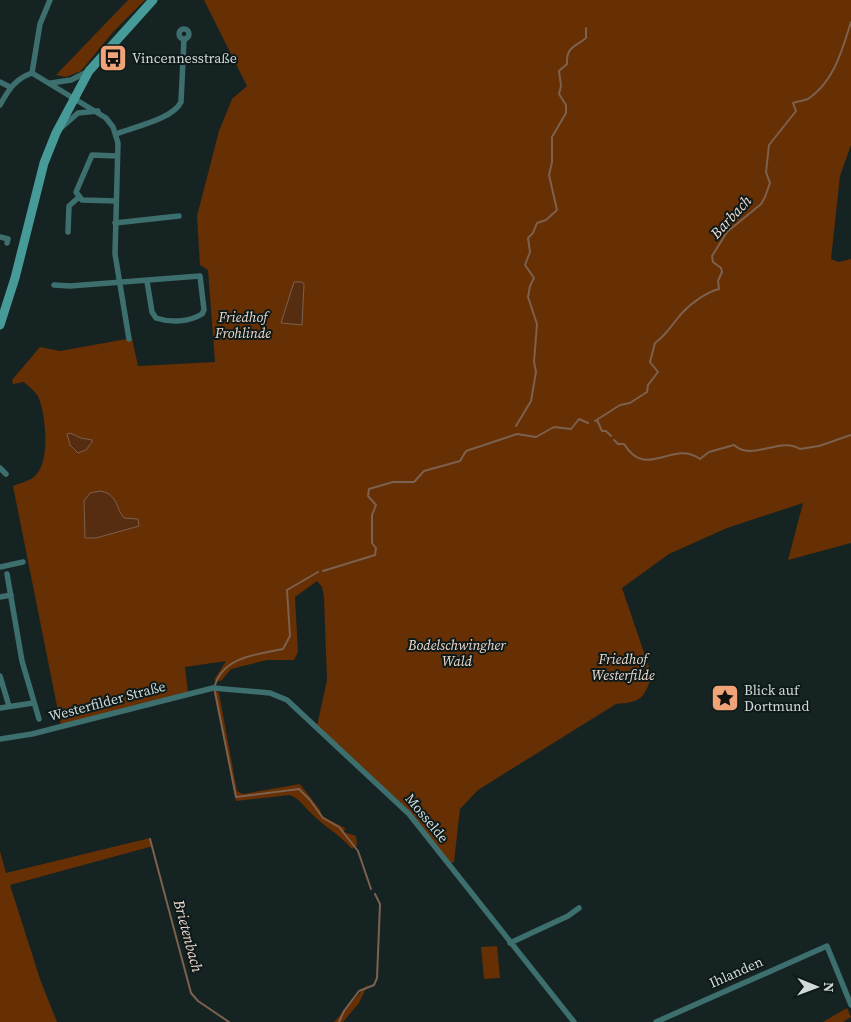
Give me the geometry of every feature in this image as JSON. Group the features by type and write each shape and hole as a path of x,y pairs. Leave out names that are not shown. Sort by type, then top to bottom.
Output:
{"main road":[{"path":"0,325 15,278 36,194 56,133 89,71 153,0"}],"street":[{"path":"32,73 40,24 50,0"},
{"path":"116,134 170,114 178,107 181,102 184,39"},
{"path":"51,83 71,80 89,71"},
{"path":"32,73 98,111 110,122 116,134 115,254 118,283 129,339"},
{"path":"0,105 10,87 20,78 32,73"},
{"path":"0,82 10,87"},
{"path":"56,133 78,113 98,111"},
{"path":"78,198 76,192 90,158 97,155 117,156"},
{"path":"68,232 68,206 78,198 116,201"},
{"path":"115,223 179,216"},
{"path":"0,237 8,239 7,243"},
{"path":"54,285 70,286 200,276 204,310 202,314 195,318 171,321 156,318 152,312 146,281"},
{"path":"0,468 6,474"},
{"path":"0,567 23,562"},
{"path":"7,574 22,661 39,719"},
{"path":"0,597 11,595"},
{"path":"0,676 9,706"},
{"name":"Westerfilder Straße","path":"0,739 32,734 188,693 220,688"},
{"name":"Mosselde","path":"220,688 270,693 287,700 295,706 409,814 574,1022"},
{"path":"0,708 34,703"},
{"path":"510,943 568,916 579,908"},
{"name":"Ihlanden","path":"656,1022 827,946 851,1005"}],"green space":[{"path":"128,0 145,0 113,32 81,71 66,77 56,75"},
{"path":"204,0 851,0 851,145 840,176 831,259 839,262 851,259 851,543 788,560 803,503 727,528 669,554 622,588 652,676 644,694 631,702 616,704 478,790 460,809 454,862 450,863 403,808 317,726 327,680 324,597 322,587 317,581 295,597 298,652 294,660 267,660 231,669 221,681 214,680 226,661 185,667 188,693 61,726 13,486 34,477 39,471 45,450 45,426 38,396 24,382 13,384 12,380 40,347 60,351 132,338 138,366 215,362 208,270 200,265 197,216 219,131 232,99 247,86"},
{"path":"213,688 219,693 237,791 243,794 300,784 320,810 322,816 345,828 344,832 356,836 357,845 352,849 318,820 300,801 290,795 236,801"},
{"path":"150,838 153,846 10,885 41,982 57,1022 0,1022 0,851 6,873"},
{"path":"497,946 500,978 484,979 481,947"},
{"path":"368,984 359,1003 343,1022 334,1022"},
{"path":"847,1008 851,1017 843,1022 823,1022"}],"shaded area":[{"path":"294,282 302,282 304,284 302,325 281,323"},
{"path":"70,433 92,440 92,442 86,450 78,453 70,445 67,434"},
{"path":"100,491 113,498 124,518 138,519 139,526 96,538 85,538 84,501 90,493"}],"waterway":[{"name":"Barbach","path":"595,421 620,405 630,403 647,392 648,385 658,372 650,362 655,343 665,335 681,314 691,305 719,289 718,281 722,272 721,268 713,262 712,256 727,232 761,204 770,183 766,172 769,145 796,111 793,103 808,99 817,92 831,75 851,22"},
{"path":"516,426 531,401 536,372 534,362 537,324 528,297 534,278 525,265 530,252 528,238 533,233 537,223 546,220 557,210 549,175 552,162 552,137 566,113 566,105 559,94 561,86 559,71 567,64 570,51 586,38 586,28"},
{"name":"Barbach","path":"323,571 375,555 376,548 372,543 372,515 376,505 368,496 369,489 393,482 414,482 424,471 460,461 466,451 517,434 536,437 554,427 571,429 579,419 588,423"},
{"path":"597,420 602,431 606,431 611,436"},
{"path":"614,440 618,444 624,444 633,454 642,459 651,460 680,453 690,454 700,459 709,452 734,445 741,450 749,451 784,445 800,449 819,446 851,435"},
{"name":"Barbach","path":"215,685 220,675 234,662 253,655 283,649 290,636 287,590 318,572"},
{"path":"215,692 236,797 299,789 323,818 339,827 358,851 371,889"},
{"name":"Brietenbach","path":"150,839 191,993 198,1001 229,1022"},
{"path":"339,1022 344,1011 359,991 374,985 377,978 380,904 375,894"}],"place":[{"name":"Vincennesstraße","path":"113,58"},
{"name":"Blick auf Dortmund","path":"725,698"}],"park label":[{"name":"Friedhof Frohlinde","path":"243,326"},
{"name":"Bodelschwingher Wald","path":"457,654"},
{"name":"Friedhof Westerfilde","path":"623,668"}]}
